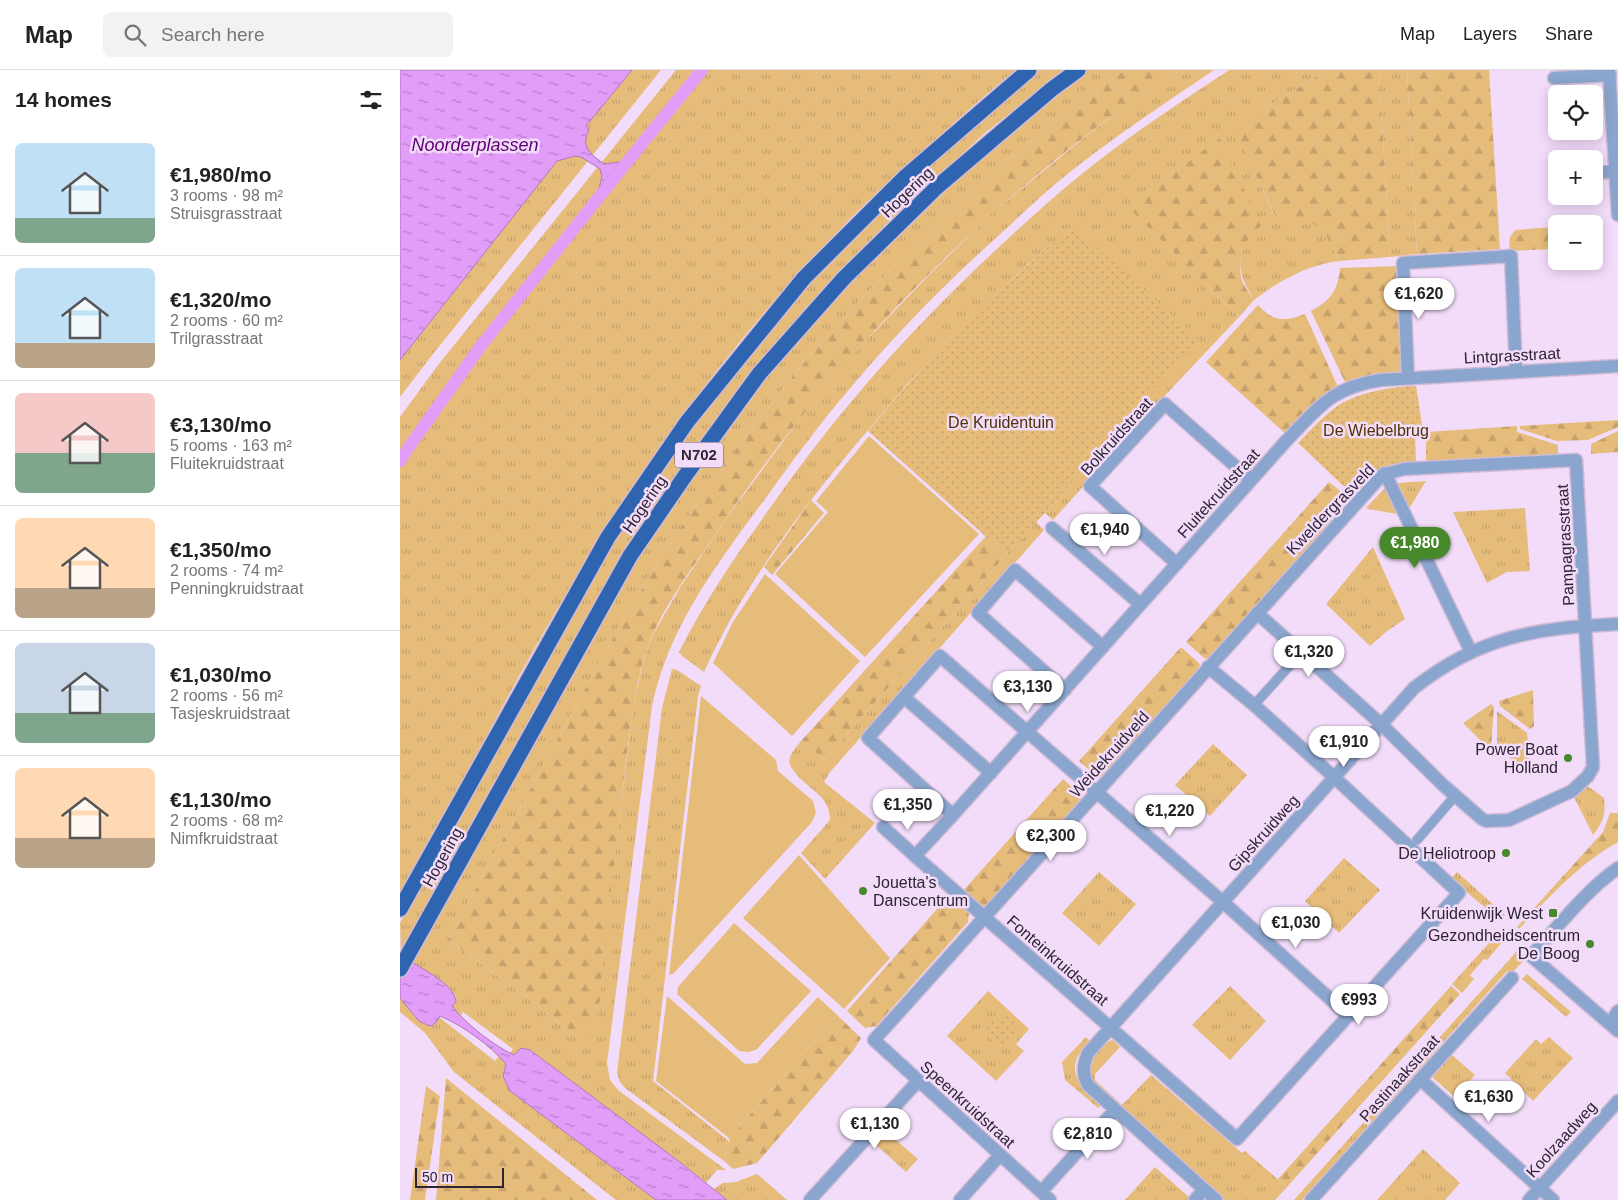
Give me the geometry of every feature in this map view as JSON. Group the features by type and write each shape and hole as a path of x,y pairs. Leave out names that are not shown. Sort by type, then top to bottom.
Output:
{"highway":[{"name":"Hogering","path":"401,907 608,537 687,422 804,278 904,178 1029,70"},
{"name":"Hogering","path":"400,969 630,556 759,374 844,278 937,187 1052,88 1078,70"}],"street":[{"path":"1554,78 1610,72 1618,215"},
{"path":"1603,172 1616,171"},
{"path":"1408,378 1403,263 1510,256 1516,371"},
{"name":"Lintgrasstraat","path":"1286,441 1324,402 1344,389 1370,382 1516,371 1618,366"},
{"name":"Bolkruidstraat","path":"1177,564 1090,486 1165,404 1251,480"},
{"name":"Fluitekruidstraat","path":"915,856 1286,441"},
{"name":"Kweldergrasveld","path":"1208,667 1375,481 1385,473 1404,470 1576,460 1576,463"},
{"name":"Pampagrasstraat","path":"1257,613 1380,724 1453,799 1486,821 1509,820 1572,791 1588,776 1592,767 1576,463"},
{"path":"1385,473 1471,652"},
{"path":"1052,528 1140,604"},
{"path":"1065,690 978,613 1015,570 1103,647"},
{"name":"Gipskruidweg","path":"1215,1200 1088,1085 1083,1069 1088,1053 1414,688 1449,663 1503,639 1530,632 1586,625 1618,624"},
{"path":"1254,705 1301,653"},
{"path":"953,815 868,738 940,656 1223,902 1349,1016"},
{"path":"1110,1027 1237,1139 1459,893 1254,705 1208,667"},
{"name":"Weidekruidveld","path":"874,1040 1208,667"},
{"path":"904,697 991,772"},
{"path":"1417,840 1453,799"},
{"path":"883,827 984,917"},
{"path":"1618,868 1587,894 1531,956 1614,1028 1618,1011"},
{"name":"Fonteinkruidstraat","path":"984,917 1110,1027"},
{"name":"Pastinaakstraat","path":"1311,1200 1512,978"},
{"name":"Speenkruidstraat","path":"874,1040 1045,1196 1115,1110"},
{"path":"1420,1079 1553,1200"},
{"path":"810,1200 918,1080"},
{"name":"Koolzaadweg","path":"1529,1200 1618,1101"},
{"path":"960,1200 1000,1155"},
{"path":"1195,1200 1204,1189"}],"green space":[{"path":"632,70 661,70 400,397 400,360 557,161"},
{"path":"676,70 1016,70 888,182 823,247 718,368 680,419 602,534 566,593 498,714 400,897 400,417 438,365"},
{"path":"1039,70 1065,70 986,132 885,225 804,310 693,449 630,542 401,955 400,923 609,545 681,438 791,302 872,216 987,111"},
{"path":"1086,70 1125,70 1085,98 1017,152 936,225 861,299 797,371 733,453 671,541 623,620 448,939 576,1036 597,1017 603,949 633,709 647,649 655,631 681,586 726,519 806,410 853,354 990,215 1086,136 1139,96 1178,70 1214,70 1120,135 1058,182 966,265 927,304 870,365 829,413 730,547 682,623 660,677 652,706 607,1063 610,1080 618,1090 726,1170 717,1170 706,1183 530,1050 514,1055 510,1053 513,1049 463,1012 460,1017 451,1006 456,996 439,979 410,963 626,571 678,493 782,356 891,237 1036,108"},
{"path":"1125,70 1178,70 1111,117 1046,168 983,222 924,279 867,339 813,402 762,467 682,582 662,615 646,651 633,713 603,952 599,1009 591,1034 576,1036 448,939 623,620 671,541 733,453 797,371 861,299 936,225 1017,152 1085,98"},
{"path":"1229,70 1328,70 1284,96 1235,129 1275,217 1299,219 1316,226 1329,240 1339,261 1316,266 1294,275 1273,286 1254,300 1244,282 1240,266 1243,250 1253,231 1192,159 1129,207 1239,317 1053,520 1045,513 1199,340 1072,226 1014,278 939,350 845,457 800,515 757,576 720,639 704,672 682,656 679,652 712,593 775,501 829,429 916,329 1038,211 1100,159"},
{"path":"1328,70 1379,70 1390,257 1339,261 1329,240 1316,226 1300,219 1276,218 1234,129"},
{"path":"1379,70 1407,70 1417,254 1390,257"},
{"path":"1407,70 1489,70 1500,249 1417,254"},
{"path":"1220,138 1261,226 1250,237 1241,259 1240,267 1243,283 1254,300 1239,317 1128,207"},
{"name":"De Kruidentuin","path":"1072,225 1200,340 1006,554 868,431 920,370 974,314"},
{"path":"1548,228 1548,249 1509,251 1510,237 1515,230"},
{"path":"1399,266 1403,373 1345,382 1311,311 1332,294 1337,283 1340,268"},
{"path":"1258,305 1269,315 1280,319 1305,314 1338,387 1288,436 1206,362"},
{"name":"De Wiebelbrug","path":"1416,386 1423,431 1415,432 1416,464 1392,465 1379,469 1353,495 1298,443 1328,413 1348,400 1382,390"},
{"path":"1618,420 1618,427 1588,440 1557,441 1520,429 1520,426"},
{"path":"1517,426 1517,432 1558,445 1558,456 1426,464 1426,432"},
{"path":"1618,431 1618,452 1591,454 1591,444"},
{"path":"869,436 979,534 865,657 775,574 828,512 816,501"},
{"path":"894,454 1006,554 1036,522 1044,530 830,772 824,782 875,823 825,879 801,853 830,820 829,811 822,798 791,767 789,761 791,754 802,740 824,760 1006,555"},
{"path":"1426,481 1410,507 1408,508 1398,483"},
{"path":"1329,482 1350,499 1209,659 1204,658 1186,642"},
{"path":"1385,488 1397,514 1368,509 1365,506 1367,507"},
{"path":"811,500 824,513 772,575 764,567"},
{"path":"1525,508 1530,571 1507,572 1487,583 1453,512"},
{"path":"986,536 1006,555 824,760 802,740"},
{"path":"1373,547 1405,619 1370,646 1326,604"},
{"path":"765,574 860,661 792,736 713,663 733,622"},
{"path":"1181,647 1200,664 1198,670 1101,780 1079,761"},
{"path":"672,669 677,670 701,686 698,696 653,1081 730,1142 724,1161 625,1088 620,1082 617,1073 662,708"},
{"path":"1533,690 1534,726 1530,729 1500,706 1499,701"},
{"path":"701,696 776,760 778,771 813,801 816,813 812,822 673,974 669,975"},
{"path":"1491,704 1494,707 1491,748 1489,749 1463,723"},
{"path":"1497,711 1527,733 1530,775 1497,747"},
{"path":"1213,744 1247,775 1210,816 1175,785"},
{"path":"1063,779 1084,798 986,907 981,908 962,892"},
{"path":"1586,787 1589,787 1604,798 1605,809 1603,818 1593,835 1574,797"},
{"path":"1610,813 1618,813 1618,842 1577,871 1519,929 1517,927 1603,832"},
{"path":"799,855 890,958 844,1009 743,918"},
{"path":"1344,858 1380,890 1339,933 1305,901"},
{"path":"1099,872 1136,904 1099,946 1062,913"},
{"path":"1457,872 1505,915 1500,920 1451,879"},
{"path":"955,898 969,912 968,922 876,1026 865,1028 847,1011 945,900"},
{"path":"734,923 811,991 756,1050 748,1052 739,1051 677,994 678,987"},
{"path":"1497,934 1504,940 1487,960 1484,959 1470,975 1474,979 1462,993 1452,984"},
{"path":"1517,951 1526,958 1511,974 1507,971 1302,1200 1294,1200"},
{"path":"1527,974 1571,1012 1566,1017 1522,979"},
{"path":"1230,986 1266,1021 1230,1060 1192,1025"},
{"path":"1451,986 1460,994 1287,1187 1278,1179"},
{"path":"988,991 1029,1029 1016,1044 1024,1051 996,1081 947,1036"},
{"path":"667,996 745,1064 757,1063 818,997 837,1015 729,1138 656,1081"},
{"path":"400,998 419,1021 427,1025 437,1021 439,1017 495,1061 499,1056 506,1064 504,1069 510,1091 656,1200 616,1200 454,1072 425,1033 400,1012"},
{"path":"837,1015 861,1038 853,1051 757,1163 733,1169 724,1161 730,1142 729,1138"},
{"path":"1011,1016 1019,1032 1002,1049 989,1037 987,1030 988,1020"},
{"path":"1086,1037 1090,1041 1078,1056 1075,1071 1080,1084 1101,1105 1098,1108 1065,1080 1062,1062"},
{"path":"1549,1037 1573,1058 1533,1101 1505,1073 1536,1039 1541,1044"},
{"path":"1113,1040 1120,1047 1095,1074 1095,1080 1122,1105 1151,1075 1242,1153 1245,1151 1287,1187 1275,1200 1223,1200 1092,1080 1090,1067 1094,1055 1101,1046"},
{"path":"1452,1055 1475,1075 1455,1097 1432,1077"},
{"path":"446,1078 597,1200 436,1200"},
{"path":"426,1086 440,1096 425,1200 410,1200"},
{"path":"883,1129 918,1159 906,1172 872,1141"},
{"path":"1423,1149 1460,1183 1445,1200 1377,1200"},
{"path":"1155,1167 1189,1197 1188,1200 1125,1200"},
{"path":"757,1174 787,1200 727,1200 713,1189 723,1183 736,1182"}],"water":[{"name":"Noorderplassen","path":"400,70 632,70 586,126 589,130 586,146 591,154 604,164 620,162 599,188 602,176 600,169 581,157 575,156 557,161 400,360"},
{"path":"400,954 442,981 454,995 456,1002 452,1006 464,1020 489,1040 514,1055 521,1048 530,1050 681,1163 727,1200 656,1200 510,1091 503,1076 506,1064 484,1043 467,1030 440,1016 432,1026 419,1021 400,998"}],"waterway":[{"path":"400,461 480,347 702,70"}],"place":[{"name":"Power Boat Holland","path":"1568,758"},
{"name":"De Heliotroop","path":"1506,853"},
{"name":"Jouetta's Danscentrum","path":"863,891"},
{"name":"Kruidenwijk West","path":"1553,913"},
{"name":"Gezondheidscentrum De Boog","path":"1590,944"}]}
